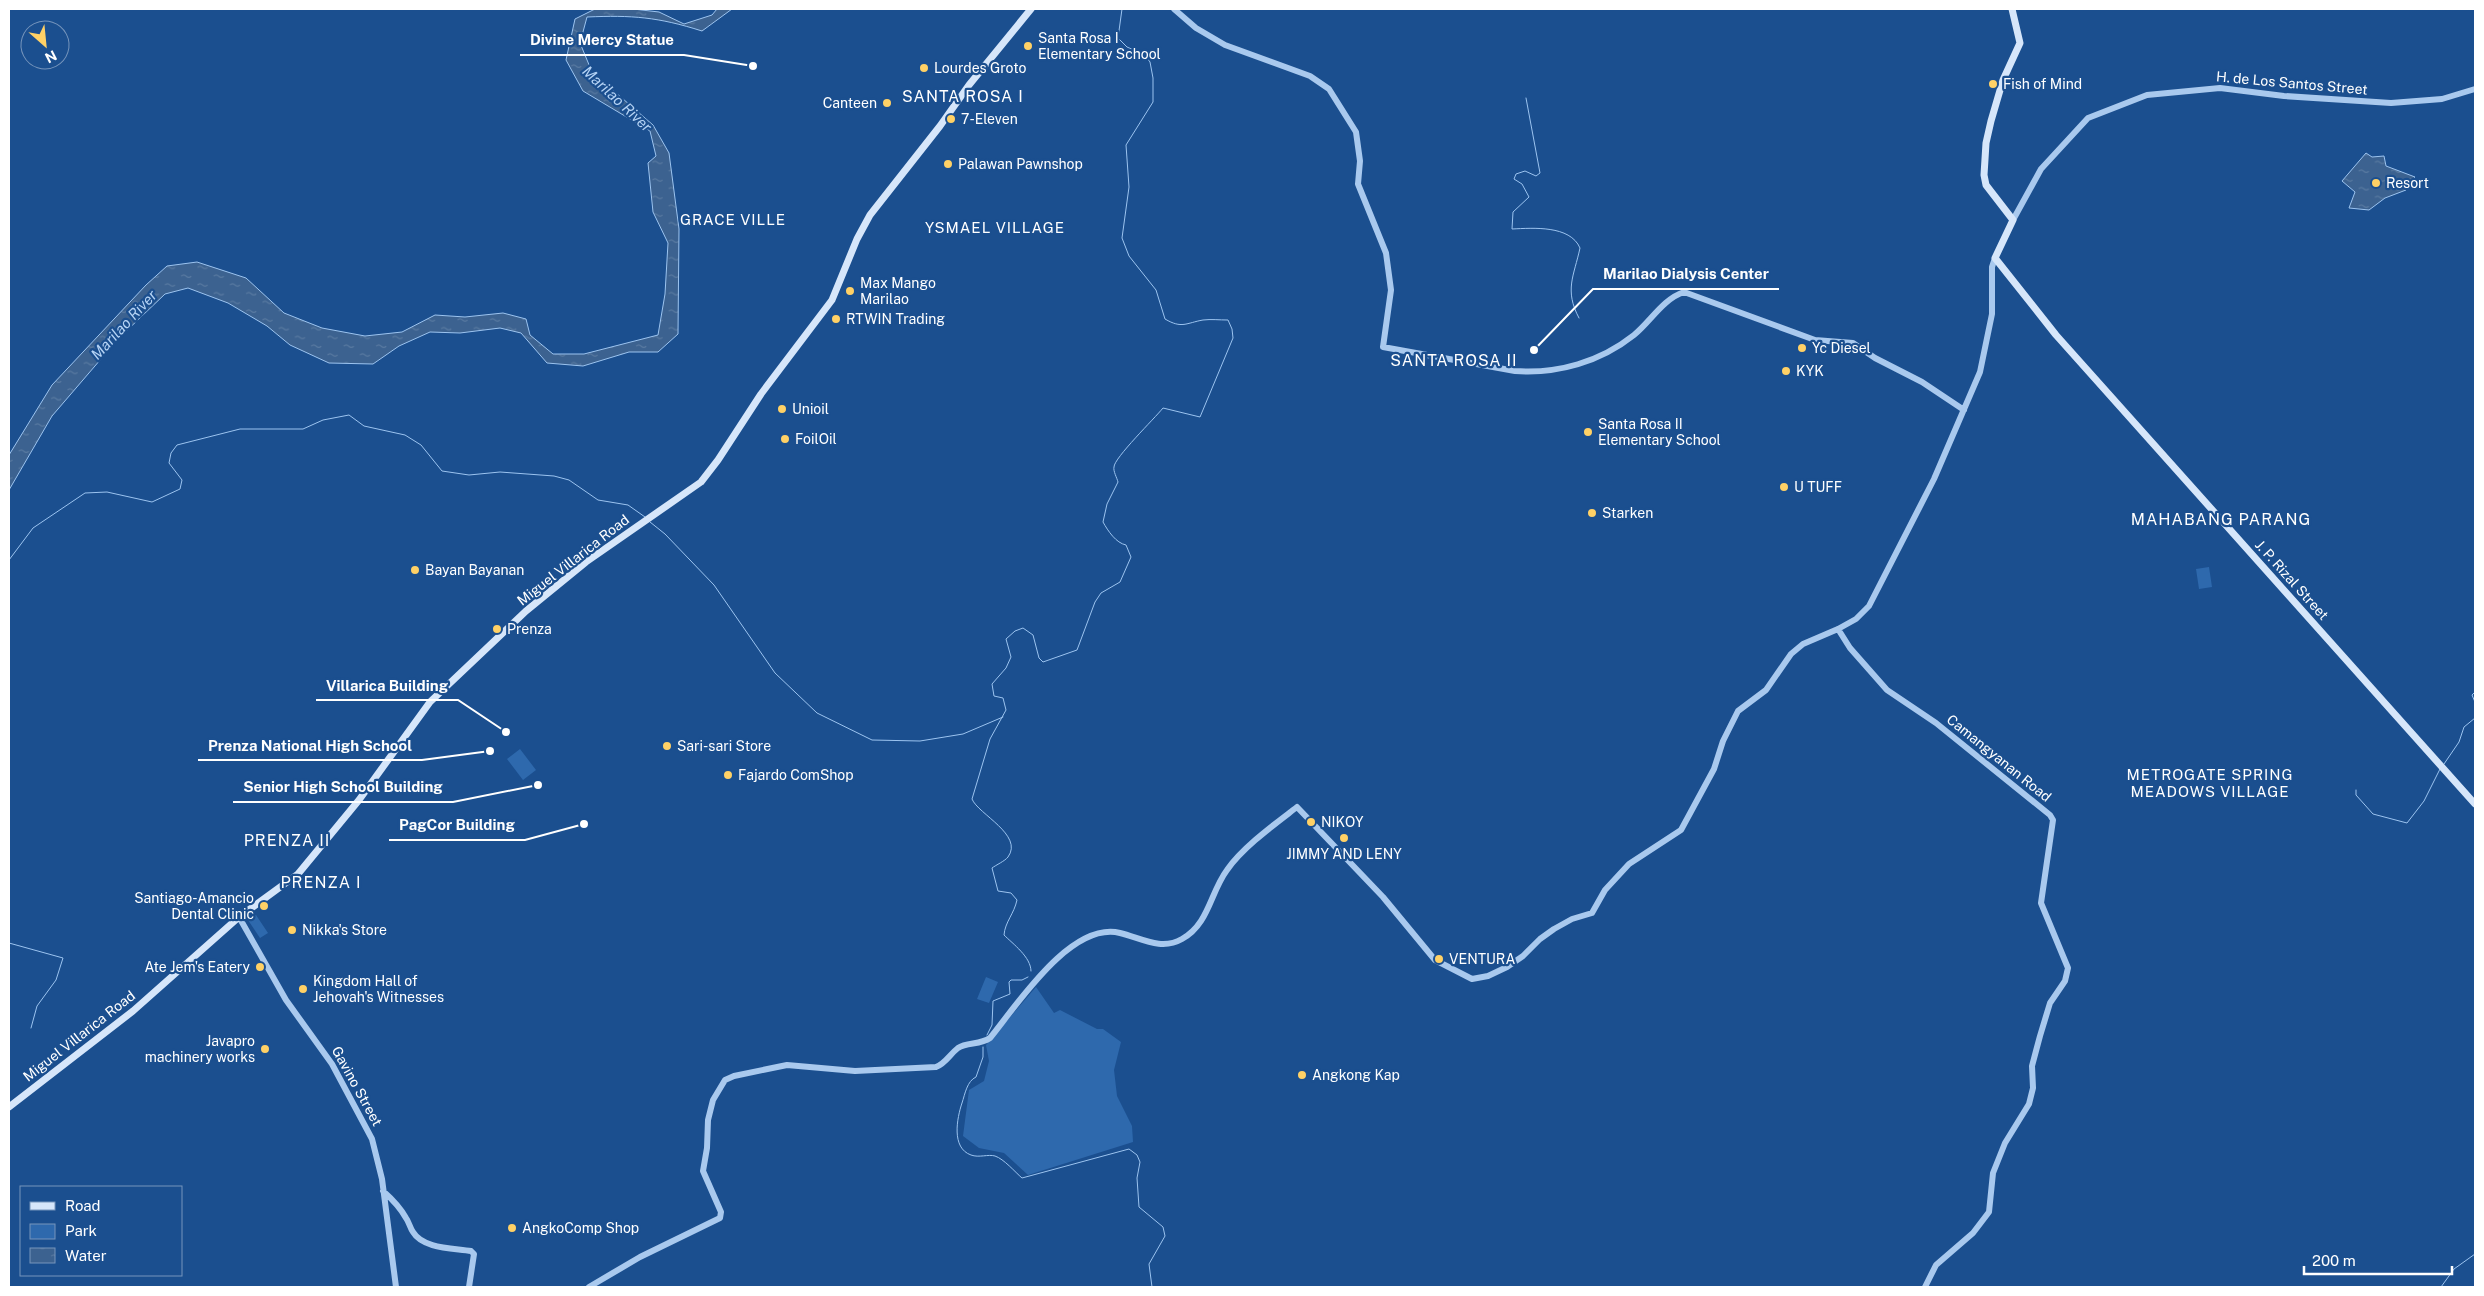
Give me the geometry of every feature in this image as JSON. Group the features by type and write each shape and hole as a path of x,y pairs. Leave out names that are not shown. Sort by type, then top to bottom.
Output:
{"main road":[{"name":"Miguel Villarica Road","path":"9,1107 133,1011 239,917 298,874 359,800 430,702 526,611 586,562 700,482 718,460 761,394 832,300 857,239 870,215 940,126 969,85 1031,9"},
{"path":"1995,258 2013,220 1986,185 1984,175 1986,143 2003,80 2020,43 2012,9"},
{"name":"J. P. Rizal Street","path":"1995,258 2056,335 2475,804"}],"street":[{"path":"1174,9 1196,28 1225,45 1310,76 1324,84 1332,94 1359,141 1358,184 1386,253 1391,290 1383,347 1456,362 1515,371 1558,371 1601,356 1634,335 1671,299 1684,292 1815,340 1853,343 1875,358 1922,382 1964,410"},
{"name":"H. de Los Santos Street","path":"2013,220 2041,169 2088,118 2147,95 2220,88 2284,96 2391,103 2442,99 2475,90"},
{"path":"589,1287 640,1257 720,1218 721,1212 703,1171 707,1148 708,1120 713,1100 725,1080 734,1076 787,1065 855,1071 936,1067 944,1064 958,1048 990,1038 1054,961 1088,936 1101,932 1119,932 1139,940 1169,944 1194,930 1206,914 1217,885 1227,869 1263,834 1297,807 1383,898 1435,960 1472,979 1488,976 1507,967 1524,956 1540,939 1554,930 1572,919 1592,913 1605,890 1629,864 1673,837 1680,830 1714,769 1723,741 1738,711 1766,690 1791,654 1803,644 1856,619 1869,606 1934,479 1964,410 1985,353 1992,314 1992,275 1995,258"},
{"name":"Camangyanan Road","path":"1838,629 1850,648 1887,690 1936,724 2050,815 2052,820 2040,904 2057,947 2068,968 2066,981 2050,1003 2032,1066 2033,1088 2028,1104 2005,1143 1993,1173 1989,1212 1973,1233 1936,1265 1925,1287"},
{"name":"Gavino Street","path":"239,917 271,976 297,1016 327,1055 365,1124 377,1152 396,1287"},
{"path":"383,1191 393,1199 407,1220 413,1234 421,1240 435,1245 471,1251 474,1254 469,1287"}],"green space":[{"path":"2209,567 2212,587 2199,589 2196,569"},
{"path":"520,749 536,770 523,780 507,759"},
{"path":"256,915 268,933 260,938 248,920"},
{"path":"986,977 998,982 989,1003 977,999"},
{"path":"1036,987 1054,1013 1060,1010 1097,1029 1103,1029 1121,1042 1114,1070 1117,1096 1132,1126 1133,1142 1028,1175 1004,1153 979,1148 963,1136 969,1090 984,1081 989,1061 986,1045"}],"water":[{"name":"Marilao River","path":"595,9 633,9 659,12 684,24 712,15 717,9 732,9 702,31 645,18 618,16 587,17 580,43 592,72 653,125 669,153 679,229 678,334 658,352 629,352 583,366 547,363 521,333 500,328 460,333 430,332 399,346 373,364 329,363 290,345 267,326 228,303 188,288 165,294 119,338 52,416 9,490 9,455 52,385 146,285 167,266 197,262 246,278 284,313 322,328 365,336 402,332 435,315 465,317 503,313 526,319 530,335 553,354 584,354 658,335 665,294 668,243 653,212 648,163 656,156 650,131 583,91 566,60 575,19"},
{"name":"Resort","path":"2366,153 2372,157 2384,156 2386,166 2415,177 2408,184 2406,190 2385,198 2369,210 2349,208 2355,192 2342,181"}],"waterway":[{"path":"1031,971 1025,956 1004,935 1017,900 1011,893 998,891 992,868 1008,857 1011,849 1010,841 998,825 972,799 990,739 1006,710 1003,698 994,696 992,684 1006,668 1011,657 1006,639 1015,631 1023,628 1033,635 1039,658 1043,662 1077,650 1095,602 1101,593 1120,582 1131,557 1126,545 1116,539 1103,522 1107,504 1118,482 1114,469 1116,462 1127,447 1163,408 1200,417 1233,338 1228,320 1206,320 1180,325 1165,319 1156,290 1129,256 1122,238 1129,187 1126,145 1153,102 1153,78 1150,62 1145,55 1127,47 1118,38 1122,9"},
{"path":"1526,98 1540,173 1536,176 1525,171 1516,174 1514,179 1522,184 1529,197 1513,212 1512,229 1550,230 1568,235 1575,241 1580,248 1571,291 1574,308 1579,318"},
{"path":"9,560 33,528 85,493 107,492 152,502 180,489 182,480 169,463 171,453 177,445 240,429 303,429 323,420 349,415 364,426 405,435 421,445 442,471 469,475 500,472 554,476 569,480 598,500 628,505 645,517"},
{"path":"650,522 665,534 714,585 775,673 817,713 872,740 920,741 963,734 1003,717"},
{"path":"2475,692 2472,695 2475,702"},
{"path":"2444,764 2459,742 2464,727 2475,718"},
{"path":"2356,790 2356,795 2373,814 2407,823 2424,801 2440,769"},
{"path":"9,943 63,958 56,980 37,1006 31,1028"},
{"path":"987,1035 992,1025 993,1001 1010,994 1009,982 1011,980 1022,980 1028,977"},
{"path":"983,1047 983,1057 976,1077 970,1081 958,1116 957,1132 960,1146 971,1155 995,1156 1006,1163 1022,1178 1129,1149 1137,1155 1140,1162 1137,1178 1139,1207 1163,1227 1165,1236 1149,1264 1152,1287"},
{"path":"2441,1287 2454,1269 2475,1254"}],"place":[{"name":"Santa Rosa I Elementary School","path":"1028,46"},
{"name":"Divine Mercy Statue","path":"753,66"},
{"name":"Lourdes Groto","path":"924,68"},
{"name":"Fish of Mind","path":"1993,84"},
{"name":"Canteen","path":"887,103"},
{"name":"7-Eleven","path":"951,119"},
{"name":"Palawan Pawnshop","path":"948,164"},
{"name":"Resort","path":"2376,183"},
{"name":"Max Mango Marilao","path":"850,291"},
{"name":"RTWIN Trading","path":"836,319"},
{"name":"Yc Diesel","path":"1802,348"},
{"name":"Marilao Dialysis Center","path":"1534,350"},
{"name":"KYK","path":"1786,371"},
{"name":"Unioil","path":"782,409"},
{"name":"Santa Rosa II Elementary School","path":"1588,432"},
{"name":"FoilOil","path":"785,439"},
{"name":"U TUFF","path":"1784,487"},
{"name":"Starken","path":"1592,513"},
{"name":"Bayan Bayanan","path":"415,570"},
{"name":"Prenza","path":"497,629"},
{"name":"Villarica Building","path":"506,732"},
{"name":"Sari-sari Store","path":"667,746"},
{"name":"Prenza National High School","path":"490,751"},
{"name":"Fajardo ComShop","path":"728,775"},
{"name":"Senior High School Building","path":"538,785"},
{"name":"NIKOY","path":"1311,822"},
{"name":"PagCor Building","path":"584,824"},
{"name":"JIMMY AND LENY","path":"1344,838"},
{"name":"Santiago-Amancio Dental Clinic","path":"264,906"},
{"name":"Nikka's Store","path":"292,930"},
{"name":"VENTURA","path":"1439,959"},
{"name":"Ate Jem's Eatery","path":"260,967"},
{"name":"Kingdom Hall of Jehovah's Witnesses","path":"303,989"},
{"name":"Javapro machinery works","path":"265,1049"},
{"name":"Angkong Kap","path":"1302,1075"},
{"name":"AngkoComp Shop","path":"512,1228"}],"district":[{"name":"SANTA ROSA I","path":"963,96"},
{"name":"GRACE VILLE","path":"733,220"},
{"name":"YSMAEL VILLAGE","path":"995,228"},
{"name":"SANTA ROSA II","path":"1454,360"},
{"name":"MAHABANG PARANG","path":"2221,519"},
{"name":"METROGATE SPRING MEADOWS VILLAGE","path":"2210,784"},
{"name":"PRENZA II","path":"287,840"},
{"name":"PRENZA I","path":"321,882"}]}
